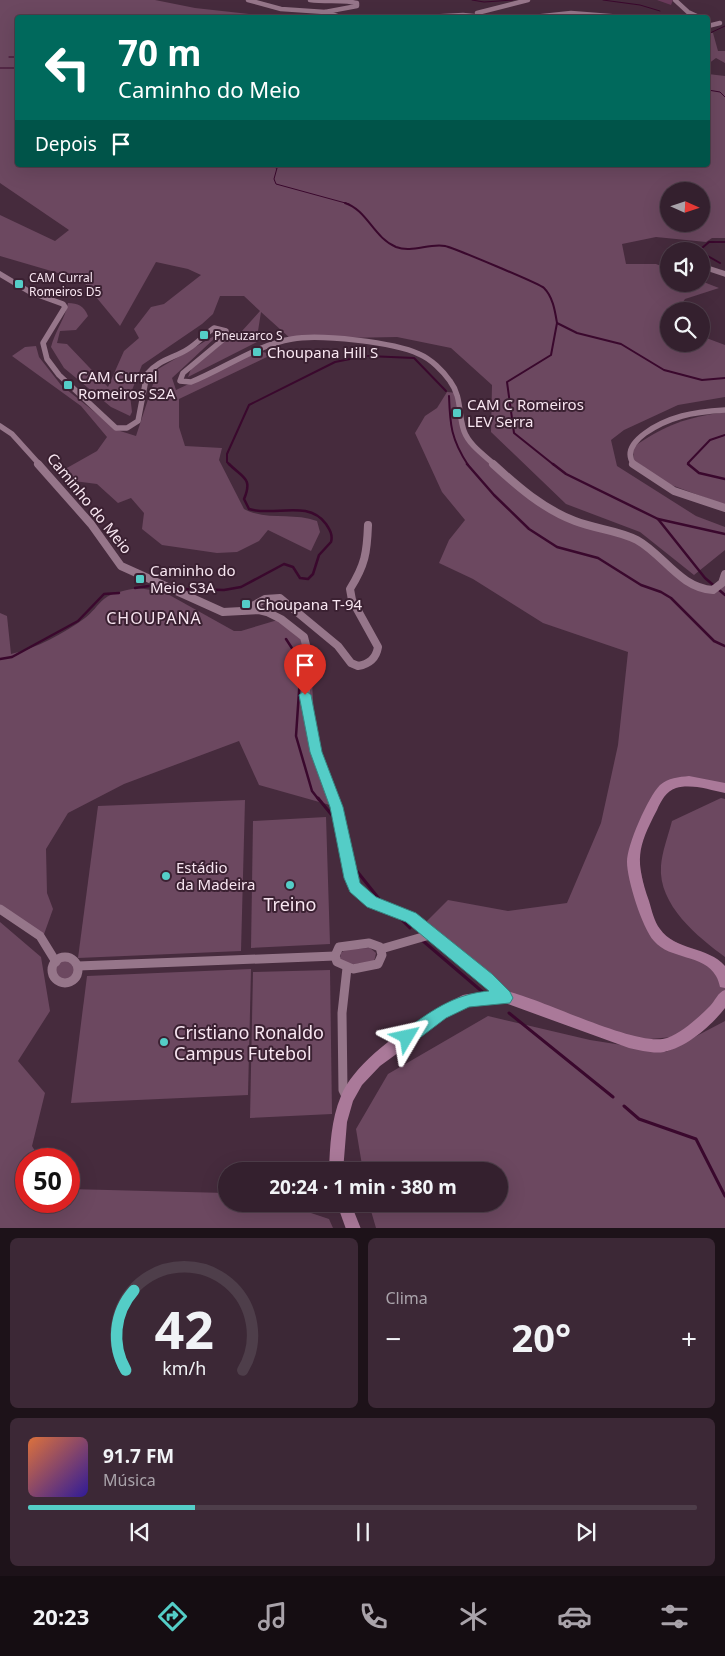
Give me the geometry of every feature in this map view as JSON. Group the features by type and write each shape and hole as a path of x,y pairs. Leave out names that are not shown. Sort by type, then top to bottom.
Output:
{"main road":[{"path":"725,788 682,781 665,786 636,846 633,859 634,872 652,929 662,941 705,958 718,967 725,982"},
{"path":"336,1162 336,1145 347,1098 356,1080 366,1069 441,1013 468,1000 505,998 648,1046 666,1045 683,1036 719,1007 725,996"},
{"path":"347,1212 354,1228"}],"street":[{"path":"248,0 281,9 325,12 351,9 357,6 357,3 350,1 329,3 310,0"},
{"path":"463,15 508,7 528,0"},
{"path":"675,0 688,12 694,15"},
{"path":"325,12 334,15"},
{"path":"552,15 571,13 597,15"},
{"path":"710,20 720,23 710,26"},
{"path":"710,269 725,274"},
{"path":"0,274 20,288 62,304 65,307 43,343 47,359 60,375 116,428 127,428 138,422 147,374 150,369 188,349 214,328 224,329 225,338 183,373 180,381 191,382 262,349 300,338 359,342 419,354 428,360 455,388 459,397 462,430 468,439 520,486 565,517 643,544 697,589 713,590 722,583 725,574"},
{"path":"725,410 682,416 664,423 634,443 629,454 630,462 674,491 725,508"},
{"name":"Caminho do Meio","path":"0,426 12,434 25,448 90,524 121,566 222,612 232,613 246,610 267,612 304,637 312,665 305,695 314,743 337,807 351,878 355,887 372,902 411,917 434,934 505,998"},
{"path":"246,610 265,598 280,598 338,646 351,663 358,666 366,665 376,657 378,647 352,600 350,589 363,568 367,548 368,525"},
{"path":"0,909 44,937 50,946 56,962"},
{"path":"381,950 434,934"},
{"path":"369,943 378,945 381,950 380,962 374,966 347,968 337,963 335,956 339,947 344,944 369,943"},
{"path":"78,966 335,956"},
{"path":"71,957 76,960 78,966 75,976 66,982 61,982 53,977 53,967 56,962 62,958 71,957"},
{"path":"347,968 341,1032 343,1090 347,1098"}],"shaded area":[{"path":"0,0 155,0 195,8 258,15 15,15 15,167 710,167 710,74 725,76 725,238 712,238 706,242 656,237 622,244 626,264 660,266 660,292 707,292 685,299 683,302 660,302 660,352 710,352 710,339 725,345 725,397 678,405 624,430 611,440 617,466 696,516 725,527 725,550 694,575 640,532 566,504 491,432 492,385 451,348 397,337 291,339 261,312 258,331 259,341 188,377 191,369 219,346 232,331 242,331 260,311 244,296 220,296 213,314 202,324 142,365 130,395 132,412 130,416 111,407 64,368 51,347 68,303 80,306 88,316 76,330 60,331 57,343 67,344 108,387 124,351 139,338 134,329 151,307 164,304 201,275 188,269 156,262 120,326 82,280 0,256 0,215 55,241 69,230 0,183"},
{"path":"710,33 713,33 718,51 725,51 725,63 716,58 710,62"},
{"path":"710,284 719,288 710,291"},
{"path":"214,336 216,337 172,378 176,390 258,351 267,353 269,356 179,399 179,427 185,446 222,448 219,460 244,509 262,515 299,517 317,521 320,532 311,551 268,530 259,541 237,552 217,553 162,545 142,529 144,513 131,498 118,503 97,484 66,480 58,473 97,451 107,437 81,406 12,356 25,347 36,346 39,357 61,385 117,430 136,436 158,369"},
{"path":"447,392 458,393 468,439 519,486 565,517 643,544 688,582 713,590 725,574 725,788 665,786 636,846 652,929 705,958 725,982 725,992 683,1036 629,1041 533,1012 421,927 448,900 508,911 567,903 601,823 618,745 628,652 543,623 473,579 439,563 449,540 465,520 442,492 415,433 425,416 437,408"},
{"path":"725,412 725,505 666,483 634,460 633,447 667,427 687,420"},
{"path":"138,588 164,592 234,631 241,631 281,619 304,637 311,665 316,752 337,807 259,785 239,741 124,784 68,813 46,849 47,893 53,909 43,937 0,909 0,613 7,616 11,654 50,640 68,630 88,616 101,601 108,597"},
{"path":"721,798 725,799 725,957 692,930 673,907 666,894 661,866 672,821"},
{"name":"Estádio da Madeira","path":"245,800 241,951 78,958 98,806"},
{"name":"Treino","path":"326,817 330,944 251,948 253,821"},
{"path":"0,922 41,957 50,1011 18,1061 45,1093 32,1146 33,1148 15,1148 15,1213 80,1213 80,1189 218,1193 218,1212 308,1212 329,1219 333,1228 0,1228"},
{"path":"370,948 376,953 374,962 346,965 340,958 341,953 346,949"},
{"path":"66,960 73,963 76,970 73,977 66,980 59,977 56,970 59,963"},
{"name":"Cristiano Ronaldo Campus Futebol","path":"251,969 248,1095 71,1103 87,976"},
{"path":"330,970 332,1114 250,1118 253,972"},
{"path":"488,1016 590,1040 666,1052 725,1021 725,1228 376,1228 371,1212 508,1212 508,1162 362,1162 356,1129 388,1074"}],"waterway":[{"path":"472,0 484,2 513,0"},
{"path":"603,0 640,5 660,11"},
{"path":"710,33 725,26"},
{"path":"9,57 15,57"},
{"path":"0,68 15,68"},
{"path":"710,90 720,92 725,97"},
{"path":"273,167 277,168 274,179 276,184 349,204"},
{"path":"345,203 359,212 388,243 396,247 414,249 439,245 445,246 539,285 550,296 557,323"},
{"path":"720,263 704,254 702,248 709,242 725,242"},
{"path":"554,465 514,433 507,382 551,355 557,323"},
{"path":"557,323 577,333 621,344 664,370 702,380 725,378"},
{"path":"368,356 414,358 446,391"},
{"path":"229,464 227,462 227,454 249,405 335,362 360,357"},
{"path":"449,396 453,432 458,447 468,465"},
{"path":"689,465 688,463 710,440 725,435"},
{"path":"179,589 224,590 241,587 284,564 293,567 300,578 308,579 313,574 319,555 331,542 331,533 326,524 310,512 300,510 259,511 249,509 244,499 247,492 247,482 229,464"},
{"path":"467,464 494,495 529,529 557,547 598,558 641,585 661,592 671,598 714,641 725,646"},
{"path":"553,464 566,474 658,519"},
{"path":"689,465 699,473 725,479"},
{"path":"658,519 725,534"},
{"path":"658,519 705,578 725,595"},
{"path":"135,588 149,586"},
{"path":"0,659 12,657 78,621 104,594 119,593"},
{"path":"286,639 301,662 296,736 312,791 319,800"},
{"path":"318,798 335,819"},
{"path":"352,865 380,900"},
{"path":"399,917 410,928"},
{"path":"423,941 485,994"},
{"path":"509,1013 613,1097"},
{"path":"624,1106 639,1119 696,1139 725,1196"}],"place":[{"name":"CAM Curral Romeiros D5","path":"19,284"},
{"name":"Pneuzarco S","path":"204,335"},
{"name":"Choupana Hill S","path":"257,352"},
{"name":"CAM Curral Romeiros S2A","path":"68,385"},
{"name":"CAM C Romeiros LEV Serra","path":"457,413"},
{"name":"Caminho do Meio S3A","path":"140,579"},
{"name":"Choupana T-94","path":"246,604"},
{"name":"Estádio da Madeira","path":"166,876"},
{"name":"Treino","path":"290,885"},
{"name":"Cristiano Ronaldo Campus Futebol","path":"164,1042"}],"district":[{"name":"CHOUPANA","path":"154,618"}],"route":[{"path":"305,695 316,752 337,807 351,878 355,887 372,902 411,917 434,934 487,979 505,998 485,997 468,1000 441,1013 407,1037"}]}
